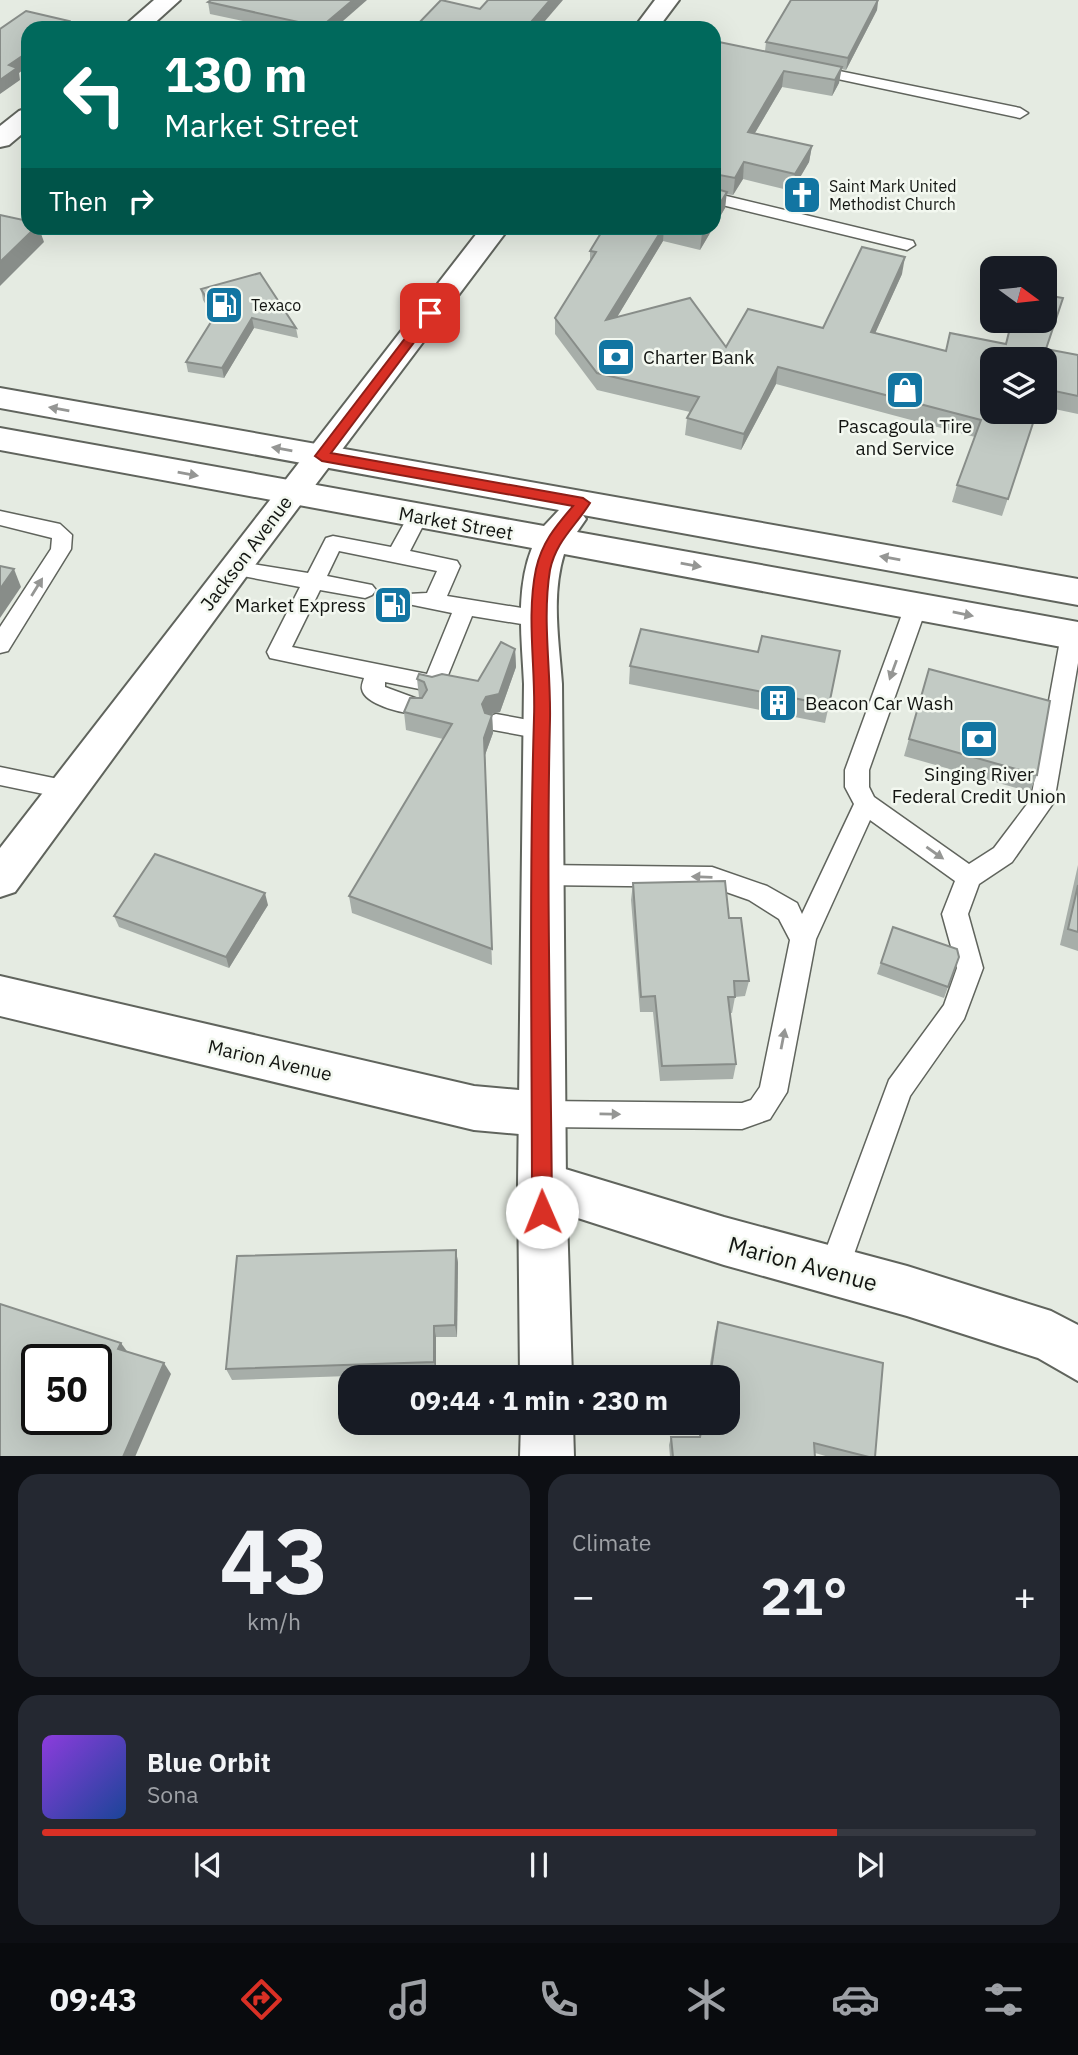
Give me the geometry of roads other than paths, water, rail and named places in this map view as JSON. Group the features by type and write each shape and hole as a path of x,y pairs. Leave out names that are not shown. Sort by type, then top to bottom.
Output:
{"main road":[{"path":"142,21 168,0"},
{"path":"651,21 667,0"},
{"path":"0,139 21,122"},
{"name":"Jackson Avenue","path":"0,880 234,568 490,235"},
{"path":"0,398 1078,592"},
{"name":"Market Street","path":"0,439 1075,635"},
{"path":"546,1365 542,1185 540,619 543,569 552,540 583,503"},
{"name":"Marion Avenue","path":"0,996 474,1108 542,1114"},
{"name":"Marion Avenue","path":"542,1185 1051,1337 1078,1355"},
{"path":"547,1435 547,1456"}],"lane":[{"path":"794,66 1020,113"},
{"path":"721,200 907,245"},
{"path":"397,555 418,516"},
{"path":"0,518 53,529 62,536 61,549 0,645"},
{"path":"465,607 434,684 278,652 333,543 450,566 424,600 540,619"},
{"path":"234,568 365,590"},
{"path":"916,606 857,770 856,787 866,804 969,877"},
{"path":"834,1271 899,1089 955,1011 970,968 955,914 969,877 1003,855 1042,802 1075,635"},
{"path":"376,672 373,690 384,698 415,707"},
{"path":"496,723 542,730"},
{"path":"0,776 68,790"},
{"path":"542,1114 742,1116 760,1110 773,1092 803,939 866,804"},
{"path":"541,875 712,877 758,894 788,911 803,939"}],"place":[{"name":"Saint Mark United Methodist Church","path":"802,195"},
{"name":"Texaco","path":"224,305"},
{"name":"Charter Bank","path":"616,357"},
{"name":"Pascagoula Tire and Service","path":"905,390"},
{"name":"Market Express","path":"393,605"},
{"name":"Beacon Car Wash","path":"778,703"},
{"name":"Singing River Federal Credit Union","path":"979,739"}]}
